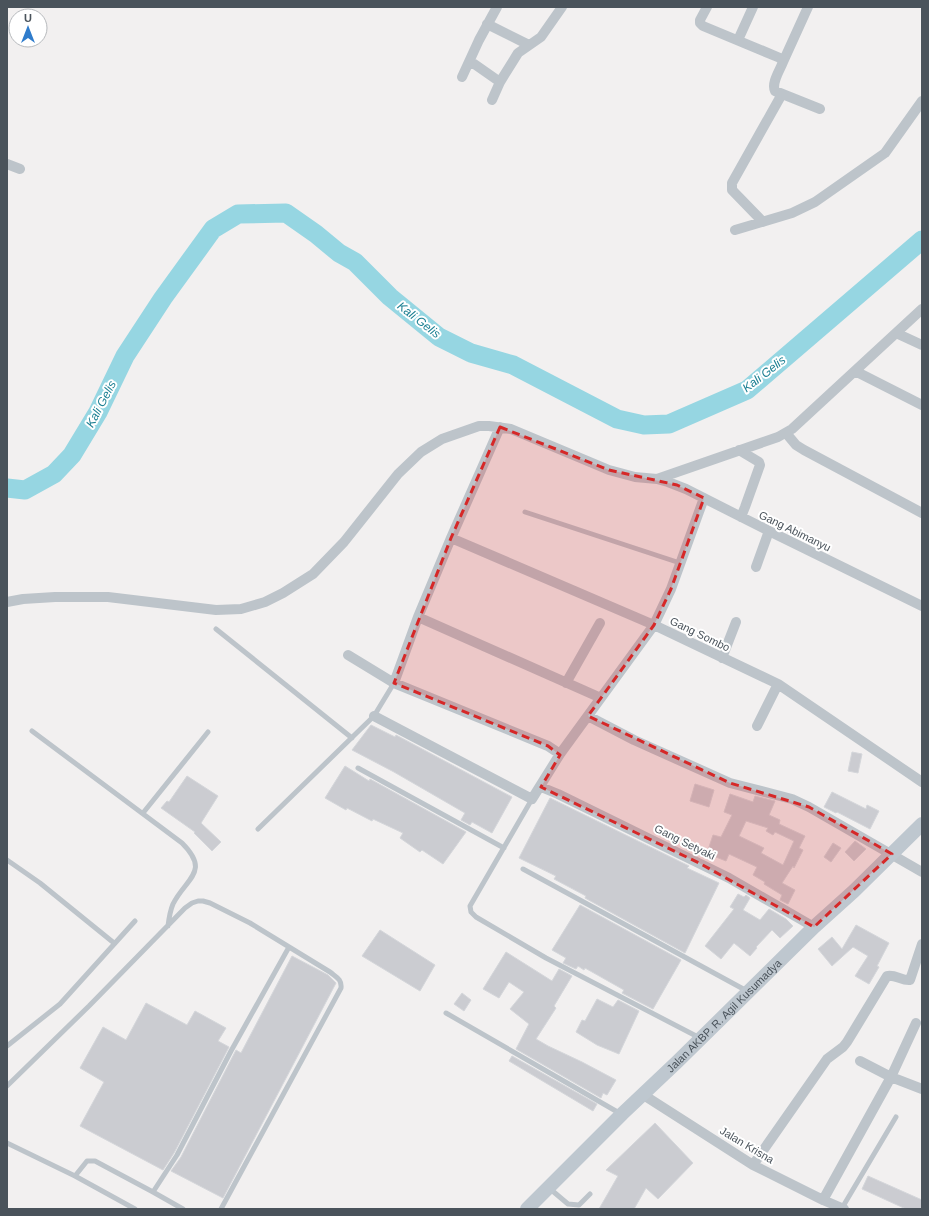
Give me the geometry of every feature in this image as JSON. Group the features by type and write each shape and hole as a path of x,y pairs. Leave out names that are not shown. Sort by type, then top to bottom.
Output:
{"main road":[{"name":"Jalan AKBP. R. Agil Kusumadya","path":"527,1209 642,1094 922,824"}],"street":[{"path":"462,77 487,24 497,7"},
{"path":"492,100 500,82 518,53 541,37 562,7"},
{"path":"707,7 700,20 700,23 703,26 780,58 783,62"},
{"path":"738,40 753,7"},
{"path":"808,7 773,86 775,91 820,109"},
{"path":"487,24 529,45"},
{"path":"470,61 500,82"},
{"path":"763,222 732,190 732,183 782,94"},
{"path":"735,230 792,213 815,202 885,153 922,102"},
{"path":"7,164 20,169"},
{"path":"7,602 23,599 55,597 108,597 216,610 241,609 265,602 283,593 313,574 344,542 398,474 421,452 442,439 479,426 500,427 522,433 609,470 635,477 657,479 786,433 797,425 922,309"},
{"path":"896,332 922,345"},
{"path":"855,371 922,405"},
{"path":"394,683 418,617 500,427"},
{"path":"786,433 796,445 804,450 922,513"},
{"path":"740,450 759,462 760,465 741,517"},
{"name":"Gang Abimanyu","path":"657,479 677,485 922,606"},
{"path":"374,716 532,799 560,754 654,625 671,588 704,498"},
{"path":"756,567 769,531"},
{"name":"Gang Sombo","path":"451,538 654,625 778,684 922,782"},
{"path":"418,617 601,698"},
{"path":"722,658 736,622"},
{"path":"566,683 600,623"},
{"path":"348,655 394,683 548,746 560,754"},
{"path":"757,726 778,684"},
{"path":"588,716 634,740 730,783 792,799 809,807 922,872"},
{"name":"Gang Setyaki","path":"540,787 558,794 729,878 814,927"},
{"path":"753,1165 827,1059 847,1042 887,976 891,975 910,980 922,944"},
{"path":"823,1200 891,1077 916,1023"},
{"path":"860,1061 891,1077 922,1089"},
{"name":"Jalan Krisna","path":"642,1094 753,1165 838,1208"}],"lane":[{"path":"524,512 680,564"},
{"path":"216,629 352,738"},
{"path":"258,828 374,716 394,683"},
{"path":"32,731 143,813 192,852 195,862 193,876 173,904 168,926"},
{"path":"143,813 208,732"},
{"path":"358,768 504,848"},
{"path":"532,799 470,906 471,912 476,917 546,958 701,1038"},
{"path":"7,860 40,883 114,943"},
{"path":"523,869 748,992"},
{"path":"7,1086 185,908 192,903 203,901 250,923 340,980 342,984 221,1209"},
{"path":"7,1046 60,1004 114,943 136,921"},
{"path":"153,1192 177,1155 231,1051 289,947"},
{"path":"446,1013 622,1114"},
{"path":"838,1208 896,1117"},
{"path":"7,1143 75,1176 135,1209"},
{"path":"75,1176 83,1165 87,1162 95,1161 183,1209"},
{"path":"548,1187 568,1204 579,1205 590,1194"}],"highlighted area":[{"path":"500,427 609,470 677,485 704,498 671,589 654,625 588,716 730,783 809,807 892,854 814,927 699,863 541,787 560,755 548,746 394,683 451,538"}],"building":[{"path":"371,725 395,737 396,735 512,797 492,833 472,822 470,825 461,820 465,813 394,772 352,750"},
{"path":"852,752 862,754 858,773 848,771"},
{"path":"345,766 369,781 370,779 466,832 443,864 422,850 420,852 400,838 403,833 373,819 372,821 347,808 346,810 325,798"},
{"path":"187,776 218,796 201,823 221,842 212,851 194,833 195,832 161,808 167,801 169,802"},
{"path":"695,784 714,790 709,807 690,801"},
{"path":"832,792 866,809 867,805 879,811 870,829 824,807"},
{"path":"730,794 753,802 755,796 775,801 769,815 780,820 779,824 805,836 799,848 803,850 794,868 793,866 782,883 795,890 788,904 780,900 782,895 753,875 757,867 729,854 726,861 716,857 718,852 708,850 713,835 721,837 732,815 724,812","holes":["746,821 768,828 766,831 773,835 775,832 794,841 783,865 761,853 764,848 739,836"]},
{"path":"550,798 689,866 687,868 719,883 685,953 585,898 586,896 554,879 556,876 519,858"},
{"path":"855,841 866,849 854,861 845,852"},
{"path":"833,843 841,848 831,862 824,857"},
{"path":"738,894 744,897 746,895 750,898 743,910 760,920 769,909 786,919 793,926 780,938 772,930 756,947 757,948 750,956 734,943 721,959 705,946 734,909 730,907"},
{"path":"580,905 681,960 653,1009 622,993 624,990 585,968 584,970 578,966 576,969 563,963 566,958 552,950"},
{"path":"856,925 889,943 877,966 879,967 869,984 855,976 868,956 853,947 832,966 818,949 832,937 842,949"},
{"path":"380,930 435,965 420,991 362,956"},
{"path":"506,952 552,981 559,969 572,976 554,1006 556,1008 536,1039 616,1080 607,1095 603,1093 601,1098 516,1049 529,1024 510,1009 524,992 509,982 499,998 483,989"},
{"path":"292,956 328,975 336,983 223,1198 171,1171 181,1157 236,1050 241,1053"},
{"path":"462,993 471,1000 464,1011 454,1004"},
{"path":"597,999 613,1007 618,1000 639,1011 619,1054 597,1045 576,1032 582,1020 585,1021"},
{"path":"146,1003 187,1025 195,1011 226,1028 218,1041 229,1047 174,1153 163,1170 80,1126 104,1082 80,1068 103,1027 126,1040"},
{"path":"512,1056 597,1104 593,1111 509,1061"},
{"path":"655,1123 693,1163 658,1199 646,1188 634,1209 599,1209 618,1176 606,1170"},
{"path":"868,1176 922,1200 922,1209 906,1209 862,1189"}],"waterway":[{"name":"Kali Gelis","path":"7,488 25,490 54,474 72,455 98,412 125,356 163,298 213,229 238,214 286,213 316,234 339,253 355,262 390,297 439,337 471,353 513,365 617,419 644,425 669,424 747,390 922,240"}]}
